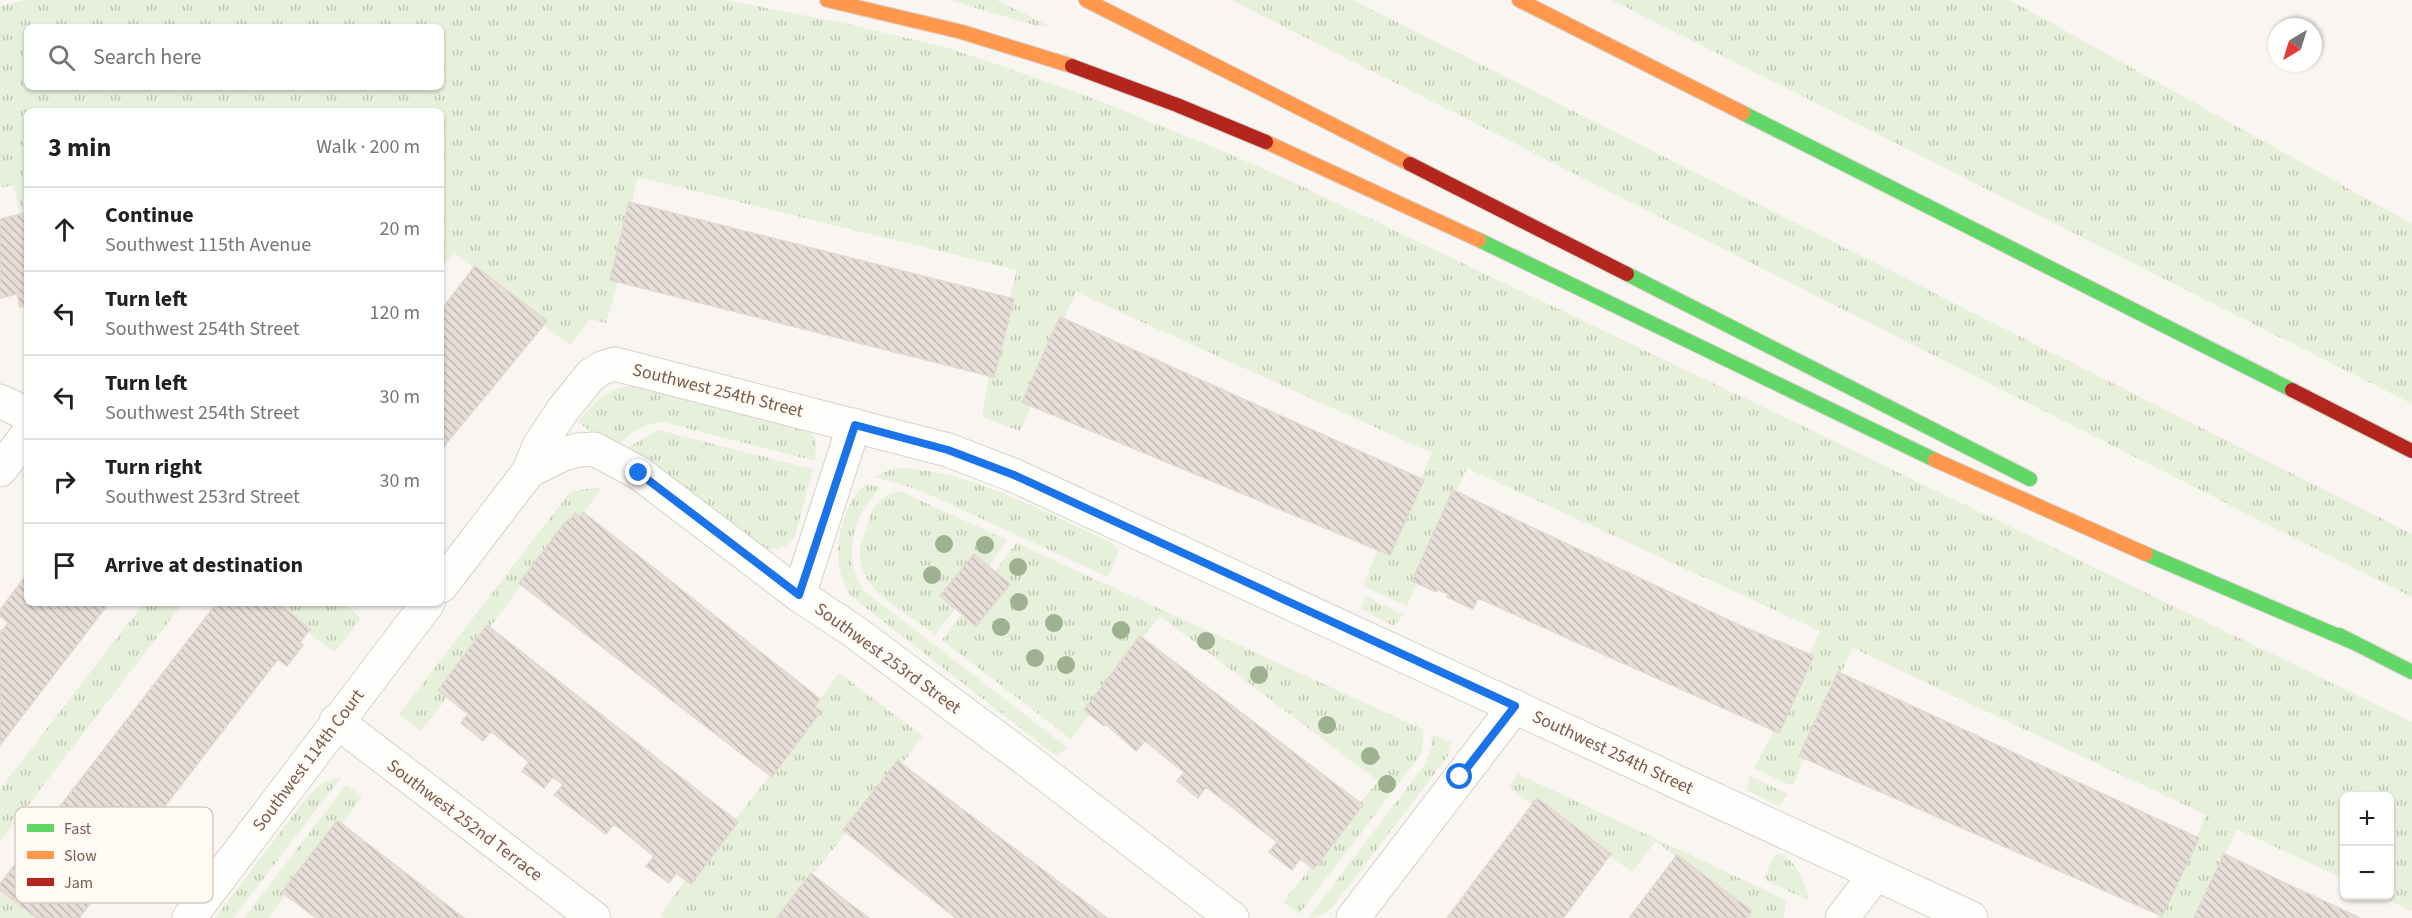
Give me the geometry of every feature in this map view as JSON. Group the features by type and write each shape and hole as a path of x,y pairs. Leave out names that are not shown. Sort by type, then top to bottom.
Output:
{"highway":[{"path":"827,0 933,23 1014,47 1090,72 1227,125 1326,168 1485,243 1823,408 2071,521 2357,644"},
{"path":"1086,0 2047,487"},
{"path":"1519,0 2412,451"},
{"path":"1525,0 1546,13"},
{"path":"2165,547 2412,672"}],"street":[{"name":"Southwest 254th Street","path":"529,471 541,442 562,411 591,375 615,364 948,450 1014,475 1971,918"},
{"path":"0,401 24,413"},
{"path":"799,595 855,425"},
{"path":"0,470 24,439"},
{"name":"Southwest 253rd Street","path":"529,471 561,454 594,449 652,481 799,595 852,630 1027,760 1232,918"},
{"path":"444,582 529,471"},
{"name":"Southwest 114th Court","path":"213,886 336,721 426,606"},
{"path":"1353,918 1515,706"},
{"name":"Southwest 252nd Terrace","path":"336,721 594,918"},
{"path":"1842,918 1876,874"},
{"name":"Southwest 114th Court","path":"189,918 200,903"}],"green space":[{"path":"25,0 725,0 848,24 944,47 1090,97 1293,182 2412,722 2412,911 2388,900 2394,900 2394,792 2340,792 2340,877 2237,829 2194,918 2156,918 2158,914 2162,916 2198,838 2196,837 2206,815 1853,648 1841,673 1838,672 1800,756 1804,758 1793,786 1788,784 1754,768 1774,731 1779,733 1814,657 1809,655 1820,631 1467,468 1456,492 1453,491 1412,580 1417,583 1407,606 1363,586 1377,550 1390,555 1424,481 1421,479 1432,453 1076,292 1064,319 1060,317 1022,402 1031,406 1020,431 982,417 989,376 994,377 1013,300 1010,298 1017,270 638,177 632,202 629,202 610,279 618,282 606,323 590,319 570,345 543,325 546,321 454,252 444,264 444,108 24,108 24,213 20,214 14,185 0,188 0,6"},
{"path":"949,0 996,0 1051,27 1034,25"},
{"path":"1231,0 1353,0 2412,534 2412,597"},
{"path":"1612,0 2010,0 2412,224 2412,404"},
{"path":"632,386 807,429 816,440 815,461 663,422 639,429 620,445 602,440 578,422 608,393"},
{"path":"658,430 813,469 794,539 780,548 763,548 651,463 627,448"},
{"path":"899,468 925,470 980,485 1008,495 1112,543 1119,551 1108,577 917,489 874,477"},
{"path":"866,484 881,488 863,510 853,536 853,564 864,591 1068,748 1055,755 851,596 840,571 839,536 846,512 858,492"},
{"path":"597,487 601,490 580,517 575,513 490,627 486,625 438,690 447,698 421,731 399,714 570,492"},
{"path":"899,491 1007,540 989,566 974,555 940,596 955,609 935,634 876,590 862,566 861,546 871,514 882,499"},
{"path":"1016,543 1424,730 1421,754 1299,914 1283,902 1311,867 1314,869 1363,806 1360,803 1378,781 1160,616 1143,638 1140,636 1084,710 1089,715 1071,739 942,640 962,614 976,626 995,572"},
{"path":"1365,596 1403,615 1394,626 1361,609"},
{"path":"142,606 181,606 27,807 15,807 15,822 0,842 0,789"},
{"path":"282,606 347,606 361,618 335,652 307,632 310,628"},
{"path":"839,673 923,736 902,764 898,761 843,830 846,833 777,918 665,918 660,915 686,880 691,883 738,822 735,820 770,775 772,777 820,712 815,707"},
{"path":"1431,734 1451,743 1448,756 1335,904 1323,914 1308,918 1426,763 1432,744"},
{"path":"1518,774 1786,900 1784,918 1749,918 1752,911 1656,841 1632,872 1538,798 1532,805 1509,787"},
{"path":"342,776 233,918 215,918 307,797 321,784"},
{"path":"1750,776 1788,794 1779,806 1747,790"},
{"path":"346,785 362,797 342,824 337,821 283,891 286,894 268,918 244,918"},
{"path":"1775,854 1782,855 1794,865 1802,879 1809,901 1763,879"},
{"path":"0,890 37,918 0,918"}],"building":[{"path":"629,202 1014,299 994,377 610,280"},
{"path":"24,213 24,306 20,307 17,294 0,298 0,219"},
{"path":"475,266 547,321 444,446 444,306"},
{"path":"1060,317 1424,480 1390,555 1022,402"},
{"path":"1453,490 1739,625 1814,656 1779,733 1478,598 1473,609 1447,597 1448,594 1437,589 1436,592 1412,581"},
{"path":"583,512 820,699 815,707 821,711 772,777 519,583 568,519 570,520 575,513 580,517"},
{"path":"974,554 1010,584 976,626 940,596"},
{"path":"24,578 24,606 107,606 0,745 0,630 2,631 8,623 0,616 0,610"},
{"path":"215,606 282,606 310,629 300,642 303,645 287,666 278,659 164,807 59,807"},
{"path":"487,625 738,822 691,884 676,873 669,883 646,866 654,856 614,824 606,834 554,795 563,785 553,777 544,788 522,771 529,762 491,731 483,741 461,723 468,714 438,690"},
{"path":"1140,636 1363,805 1314,869 1300,859 1292,870 1269,852 1277,842 1206,787 1198,798 1177,781 1184,772 1145,741 1136,751 1106,724 1104,726 1084,710"},
{"path":"1838,672 2199,838 2162,916 1799,756"},
{"path":"898,760 1107,918 956,918 843,830"},
{"path":"1537,798 1611,854 1563,918 1447,918"},
{"path":"337,821 464,918 316,918 282,892"},
{"path":"2224,854 2262,872 2360,918 2194,918"},
{"path":"1677,855 1752,911 1747,918 1629,918"},
{"path":"15,865 15,901 0,890 0,884"},
{"path":"811,873 845,900 869,918 777,918"},
{"path":"17,903 91,903 79,918 37,918"}],"traffic: fast":[{"path":"1743,113 2292,390"},
{"path":"1479,240 1935,460"},
{"path":"1627,274 2030,479"},
{"path":"2146,554 2357,644"},
{"path":"2339,635 2412,672"}],"traffic: slow":[{"path":"827,0 962,32 1072,66"},
{"path":"1086,0 1410,164"},
{"path":"1519,0 1743,113"},
{"path":"1266,142 1479,240"},
{"path":"1935,460 2146,554"}],"traffic: jam":[{"path":"1072,66 1177,105 1266,142"},
{"path":"1410,164 1627,274"},
{"path":"2292,390 2412,451"}],"route":[{"path":"639,473 799,595 855,425 948,450 1014,475 1515,706 1460,777"}]}
